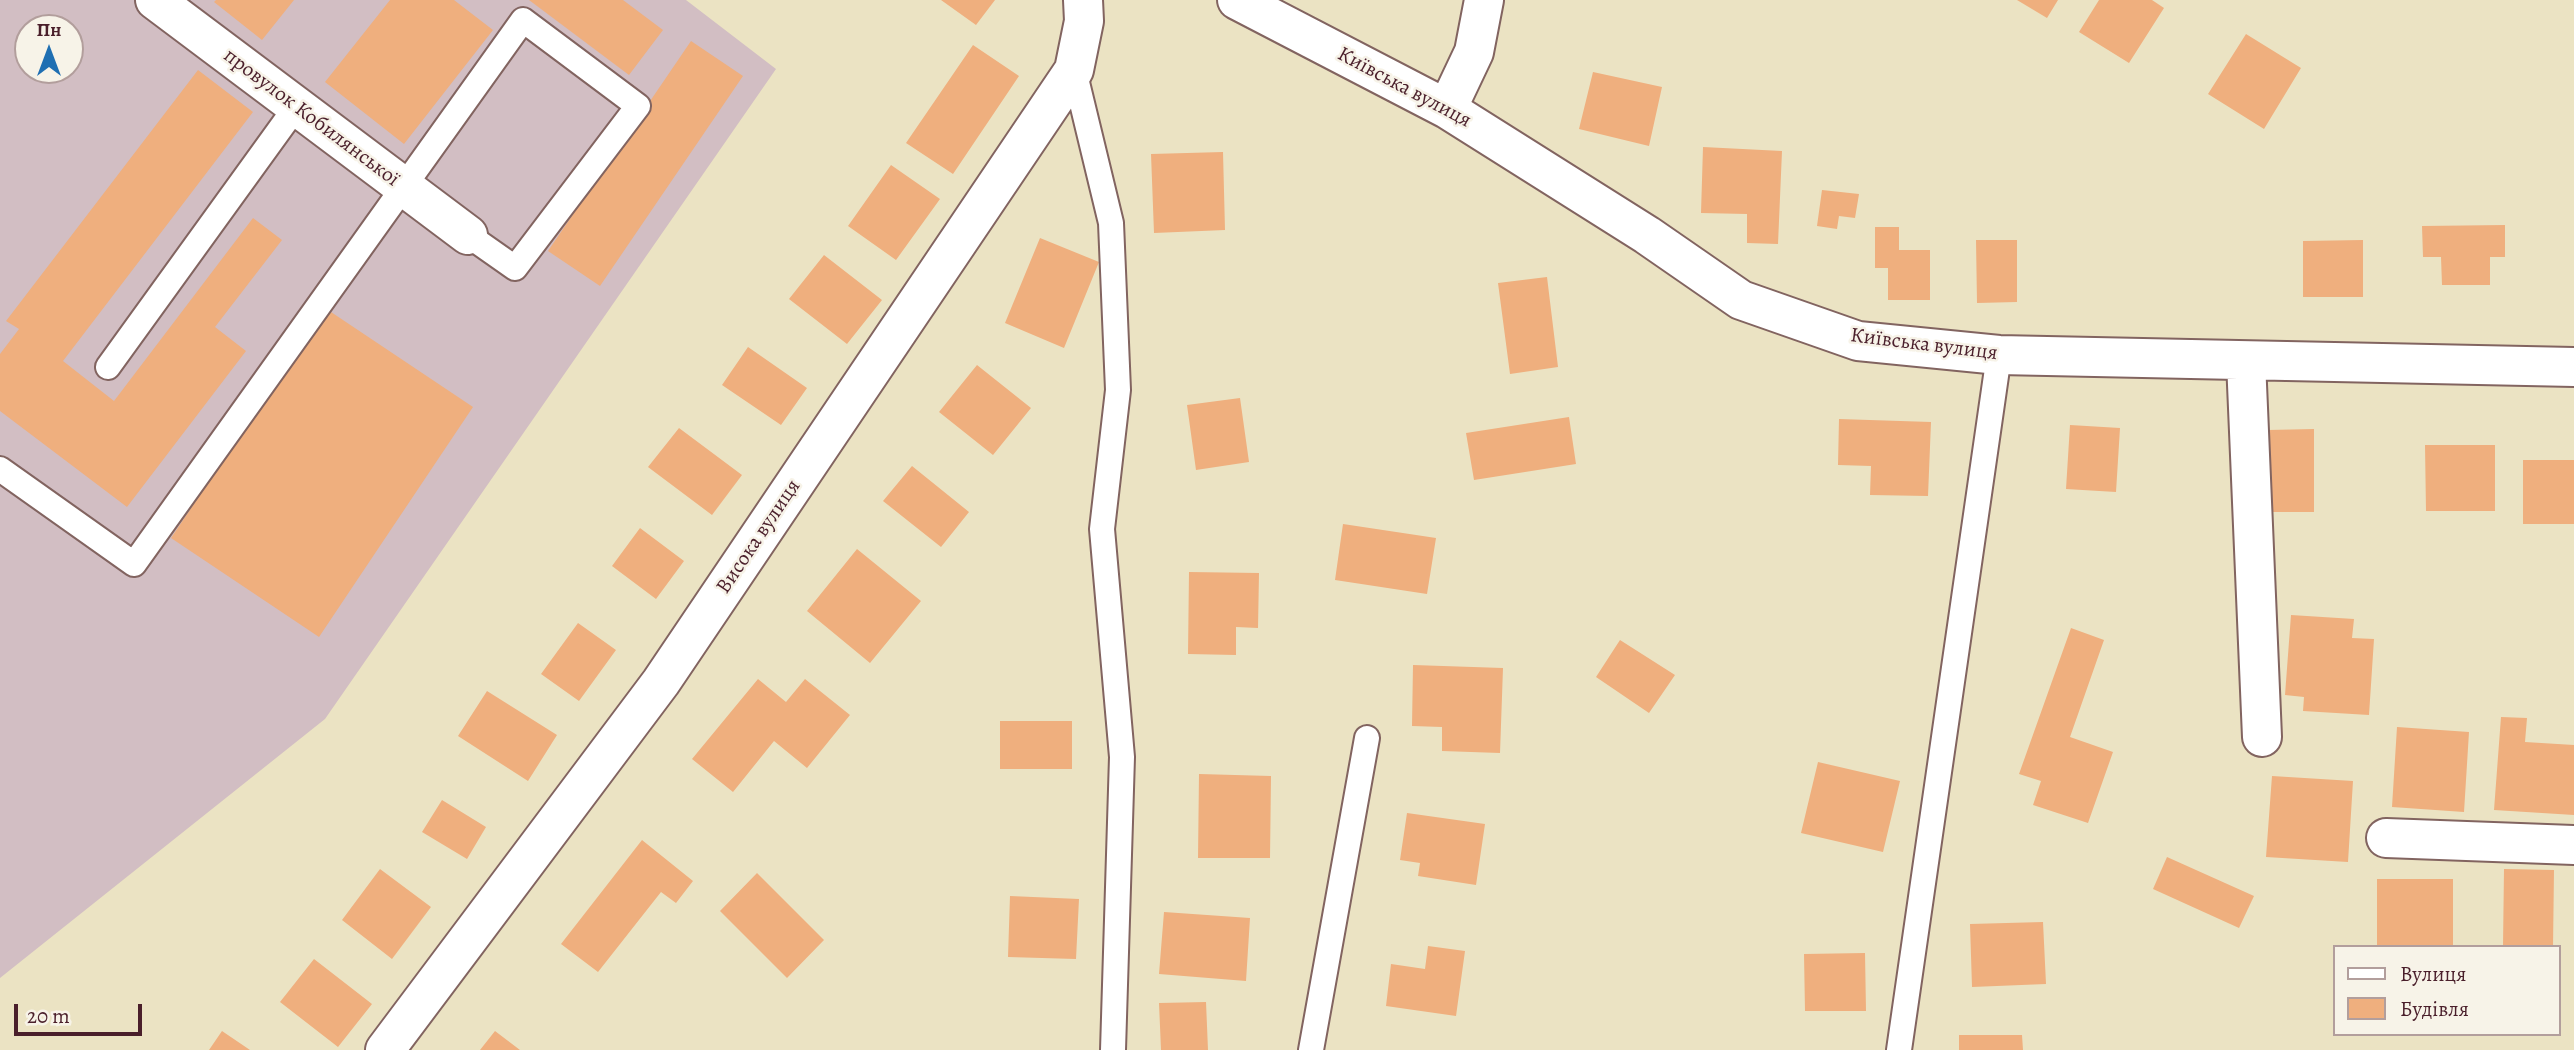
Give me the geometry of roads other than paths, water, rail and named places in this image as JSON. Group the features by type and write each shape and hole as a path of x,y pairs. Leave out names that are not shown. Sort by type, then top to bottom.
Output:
{"street":[{"name":"провулок Кобилянської","path":"155,0 468,235"},
{"name":"Висока вулиця","path":"385,1050 661,682 1074,70 1084,21 1083,0"},
{"name":"Київська вулиця","path":"1237,0 1447,109 1647,235 1741,300 1858,341 1999,355 2574,368"},
{"path":"1447,109 1474,52 1485,0"},
{"path":"2246,361 2262,737"},
{"path":"2386,838 2574,845"}],"lane":[{"path":"0,469 134,564 523,20 638,106 515,268 468,235"},
{"path":"1074,70 1111,223 1117,376 1102,529 1122,757 1113,1050"},
{"path":"108,367 296,107"},
{"path":"1899,1050 1999,355"},
{"path":"1311,1050 1367,738"}]}
